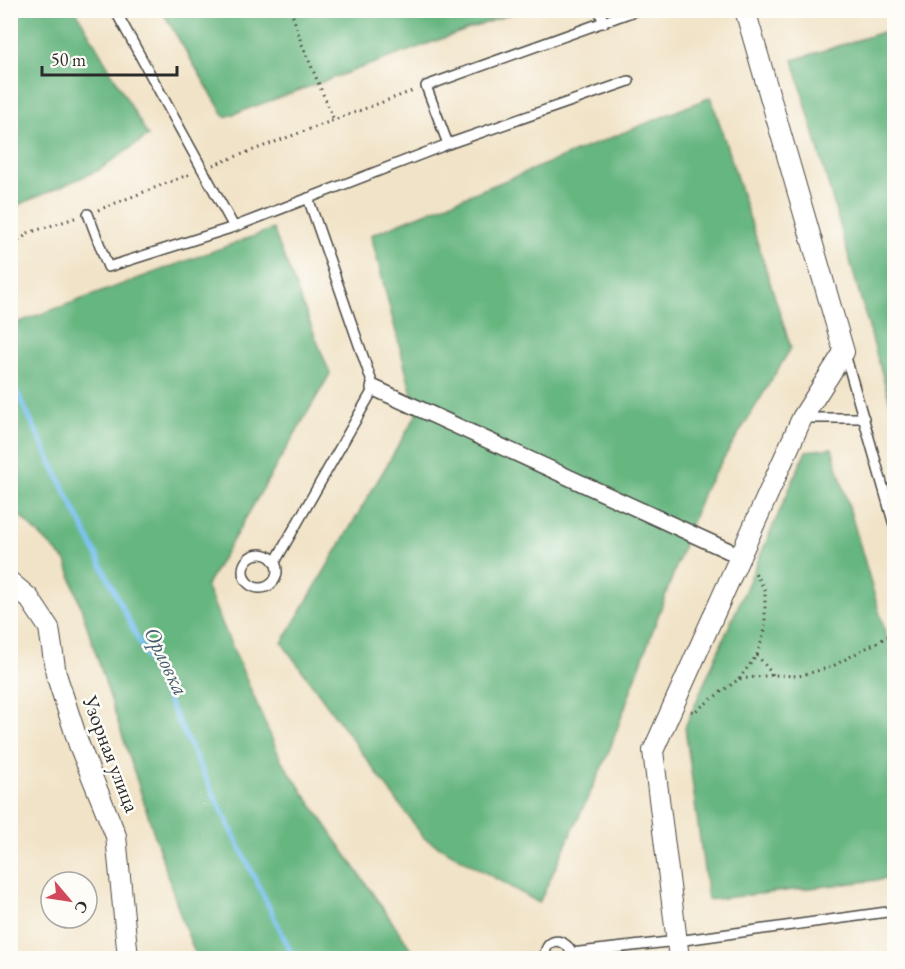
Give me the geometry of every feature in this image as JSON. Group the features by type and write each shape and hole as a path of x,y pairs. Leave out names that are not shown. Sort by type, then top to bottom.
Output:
{"street":[{"path":"678,950 653,751 802,418 844,352 745,10"},
{"path":"374,388 740,556"},
{"name":"Узорная улица","path":"10,582 29,598 49,628 56,674 62,694 79,745 116,836 128,958"}],"lane":[{"path":"115,10 234,227"},
{"path":"600,10 603,23"},
{"path":"448,144 426,86 637,10"},
{"path":"88,214 108,267 234,227 448,144 629,81"},
{"path":"275,562 374,388 308,198"},
{"path":"844,352 894,525"},
{"path":"802,418 864,418"},
{"path":"545,958 547,947 554,942 563,942 570,949 571,956 678,950 894,911"}],"path":[{"path":"291,10 301,42 334,120"},
{"path":"10,249 28,233 88,214 426,86"},
{"path":"686,709 694,712 739,679 757,655 765,630 765,590 749,563 740,556"},
{"path":"739,679 773,675 799,676 831,667 894,633"},
{"path":"757,655 773,675"}],"green space":[{"path":"11,10 76,11 148,136 99,170 11,208"},
{"path":"162,11 519,11 225,117"},
{"path":"883,32 894,71 894,416 793,60"},
{"path":"711,97 791,348 703,492 608,754 539,903 424,838 282,643 417,414 371,235"},
{"path":"273,229 330,374 206,586 281,760 417,958 197,958 182,920 66,561 11,507 11,325"},
{"path":"832,448 894,663 894,878 708,900 685,727 806,451"}],"waterway":[{"name":"Орловка","path":"10,378 294,958"}]}
